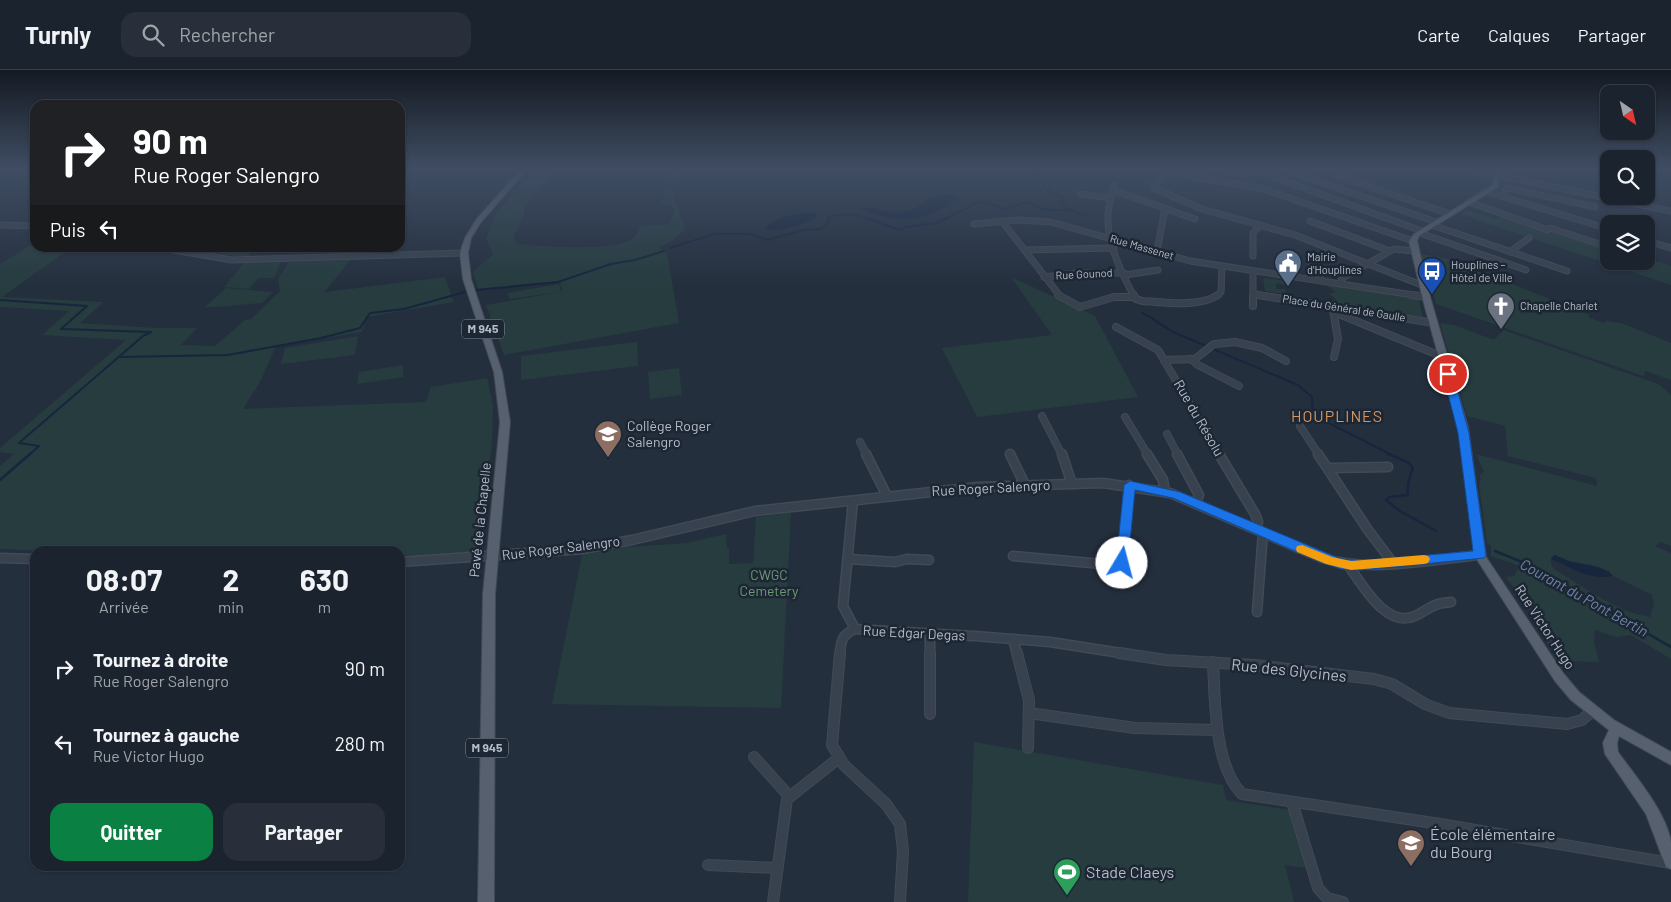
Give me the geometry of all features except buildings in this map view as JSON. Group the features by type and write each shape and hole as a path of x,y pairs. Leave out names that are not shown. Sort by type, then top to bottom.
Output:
{"main road":[{"name":"Pavé de la Chapelle","path":"486,902 489,594 504,446 504,410 498,372 467,279 464,254 468,238 478,221 491,207"},
{"path":"1413,241 1415,236 1462,207"},
{"name":"Rue Victor Hugo","path":"1413,241 1427,301 1464,433 1480,555 1556,672 1575,696 1616,728 1671,759"},
{"path":"1616,728 1610,743 1612,754 1654,816 1671,862"}],"street":[{"path":"1110,207 1108,219 1110,238 1134,297"},
{"path":"1163,207 1195,219"},
{"path":"1198,207 1295,235 1424,286"},
{"path":"1315,207 1413,241"},
{"path":"1352,207 1526,270"},
{"path":"1387,207 1567,272"},
{"path":"1429,207 1450,214"},
{"path":"1487,207 1548,230 1550,228 1600,244"},
{"path":"1537,207 1600,226"},
{"path":"1586,222 1595,207"},
{"path":"1651,207 1671,211"},
{"path":"1157,252 1166,208"},
{"name":"Rue Massenet","path":"974,224 1025,220 1051,222 1157,252 1222,266 1341,284 1427,301"},
{"path":"1002,221 1060,296 1080,307 1114,297 1134,297 1142,301 1199,301 1212,299 1221,292 1222,266"},
{"path":"1310,221 1390,251"},
{"path":"0,225 30,226"},
{"path":"1253,256 1252,233 1260,225"},
{"path":"1486,244 1495,237"},
{"path":"1510,252 1529,238"},
{"path":"1655,244 1671,248"},
{"path":"1024,250 1114,248"},
{"path":"1341,284 1342,278 1390,251 1397,248 1414,251"},
{"path":"185,252 232,260 464,254"},
{"path":"1310,261 1322,281"},
{"name":"Rue Gounod","path":"1044,277 1076,273 1125,274 1158,270"},
{"path":"1253,306 1254,271"},
{"name":"Place du Général de Gaulle","path":"1253,294 1333,310 1434,322"},
{"path":"1333,310 1444,357"},
{"path":"1333,310 1338,339 1334,357"},
{"name":"Rue du Résolu","path":"1116,327 1152,345 1164,360 1255,514 1259,530 1256,612"},
{"path":"1164,360 1198,357 1213,345 1224,342 1248,344 1269,349 1286,361"},
{"path":"1191,359 1198,365 1239,386"},
{"path":"1042,416 1064,458 1072,484"},
{"path":"1125,417 1163,480 1166,492"},
{"path":"1300,426 1368,530 1393,563"},
{"path":"1167,434 1199,495 1196,503"},
{"path":"860,442 888,496"},
{"path":"1010,454 1025,485"},
{"path":"1328,468 1388,467"},
{"name":"Rue Roger Salengro","path":"405,562 592,547 739,514 852,500 978,487 1072,484 1130,485 1166,492 1196,503 1322,558 1348,565 1480,555"},
{"path":"1013,556 1110,565 1120,564 1124,557 1130,485"},
{"path":"852,500 843,606 855,629 846,632 841,640 832,741 833,750 899,823 902,834 900,902"},
{"path":"0,558 30,559"},
{"path":"848,559 895,562 907,559 928,560"},
{"path":"1348,565 1382,610 1390,616 1399,618 1412,617 1434,604 1451,602"},
{"name":"Rue Edgar Degas","path":"855,629 974,636"},
{"path":"930,634 930,714"},
{"name":"Rue des Glycines","path":"974,636 1059,643 1166,660 1262,665 1380,680 1398,687 1432,707 1458,714 1567,724 1582,720 1592,711"},
{"path":"1012,639 1028,693 1028,748"},
{"path":"1213,662 1216,730 1233,785 1237,791 1248,796 1489,832 1671,862"},
{"path":"1029,713 1135,728 1216,730"},
{"path":"754,757 789,796"},
{"path":"773,902 784,808 789,796 839,758"},
{"path":"1292,802 1318,888 1327,898 1343,902"},
{"path":"708,865 777,868"}],"green space":[{"path":"502,207 525,207 525,214 513,237 516,243 565,247 598,247 624,242 633,238 642,225 669,225 675,208 670,207 677,207 684,221 685,229 673,240 659,247 667,253 679,323 504,355 486,305 559,292 509,299 508,293 559,284 561,291 563,291 559,282 478,289 473,272 493,254 486,238 495,215"},
{"path":"1467,210 1496,219 1500,217 1551,234 1553,232 1600,247 1600,261 1460,214"},
{"path":"29,246 30,252 65,252 2,297 104,302 80,323 154,328 197,328 181,345 215,346 245,320 251,319 280,291 278,279 289,262 350,260 325,292 445,277 454,302 366,317 362,332 276,346 260,382 243,409 426,402 431,387 487,378 493,405 492,443 478,553 405,557 405,546 30,546 30,550 0,549 0,466 14,454 0,452 0,448 126,340 42,335 69,311 0,307 0,264"},
{"path":"205,252 251,252 248,258"},
{"path":"1421,254 1449,259 1590,315 1588,317 1604,323 1606,321 1621,323 1671,343 1671,380 1646,371 1643,376 1436,304"},
{"path":"1655,261 1671,266 1671,285 1626,270 1655,270"},
{"path":"281,262 274,278 258,278 249,289 224,287 244,263"},
{"path":"1011,277 1095,316 1138,397 977,417 942,348 1052,335"},
{"path":"1263,279 1286,281 1285,285 1276,283 1276,289 1285,289 1287,293 1296,296 1265,291"},
{"path":"1326,285 1416,298 1419,300 1423,317 1328,304 1326,303 1336,299 1329,294 1336,292"},
{"path":"226,288 273,292 262,303 205,307"},
{"path":"1440,323 1454,325 1494,340 1503,330 1660,385 1671,395 1671,546 1661,542 1655,546 1671,553 1671,659 1631,635 1616,637 1595,630 1594,642 1599,662 1557,661 1525,603 1506,577 1514,576 1520,566 1491,556 1491,546 1487,543 1479,484 1481,480 1479,475 1484,472 1476,454 1597,486 1596,478 1508,456 1505,426 1467,416","holes":["1551,557 1561,557 1571,562 1609,571 1613,576 1652,595 1654,604 1650,617 1625,610 1555,570 1551,564"]},
{"path":"358,336 355,355 281,364 285,348"},
{"path":"637,342 638,366 521,380 521,356"},
{"path":"403,365 403,377 357,384 359,372"},
{"path":"679,368 682,395 650,399 648,372"},
{"name":"CWGC Cemetery","path":"791,513 781,708 552,704 582,555 628,547 687,543 726,534 727,548 729,548 729,564 753,563 756,517"},
{"path":"974,742 1223,785 1226,800 1290,810 1307,868 1285,865 1294,902 968,902"}],"water":[{"path":"865,207 900,212 916,208 944,207 923,216 900,219 863,209"},
{"path":"808,212 818,215 809,221 794,226 778,230 767,230 766,227 783,217"},
{"path":"1554,555 1599,568 1613,576 1596,577 1581,573 1551,559"}],"waterway":[{"path":"670,248 714,234 749,234 768,240 803,230 821,229 827,225 829,217 847,214 856,215 900,230 905,227 937,223 969,207"},
{"path":"999,207 1006,209 1012,207"},
{"path":"1038,207 1042,209 1069,211"},
{"path":"1065,207 1068,210 1086,215"},
{"path":"476,290 558,282 611,264 635,260 664,251"},
{"path":"121,357 228,355 321,338 360,328 370,313 404,309 465,292"},
{"path":"0,300 87,306 61,329 151,332 143,336 19,443 39,446 29,455"},
{"name":"Courant du Pont Bertin","path":"1142,313 1173,332 1298,385 1312,397 1313,415 1392,455"},
{"path":"0,480 30,454"},
{"name":"Courant du Pont Bertin","path":"1388,454 1408,463 1412,466 1412,470 1409,479 1408,495 1389,497 1386,500 1400,511 1436,531"},
{"name":"Courant du Pont Bertin","path":"1495,551 1522,562 1671,647"}],"slow traffic":[{"path":"1302,549 1330,561 1351,566 1424,559"}],"place":[{"name":"Mairie d'Houplines","path":"1288,287"},
{"name":"Houplines – Hôtel de Ville","path":"1432,295"},
{"name":"Chapelle Charlet","path":"1501,330"},
{"name":"Collège Roger Salengro","path":"608,458"},
{"name":"École élémentaire du Bourg","path":"1411,867"},
{"name":"Stade Claeys","path":"1067,896"}],"district":[{"name":"HOUPLINES","path":"1337,416"}],"route":[{"path":"1122,563 1130,485 1176,495 1336,563 1361,566 1480,555 1464,433 1448,374"}]}
